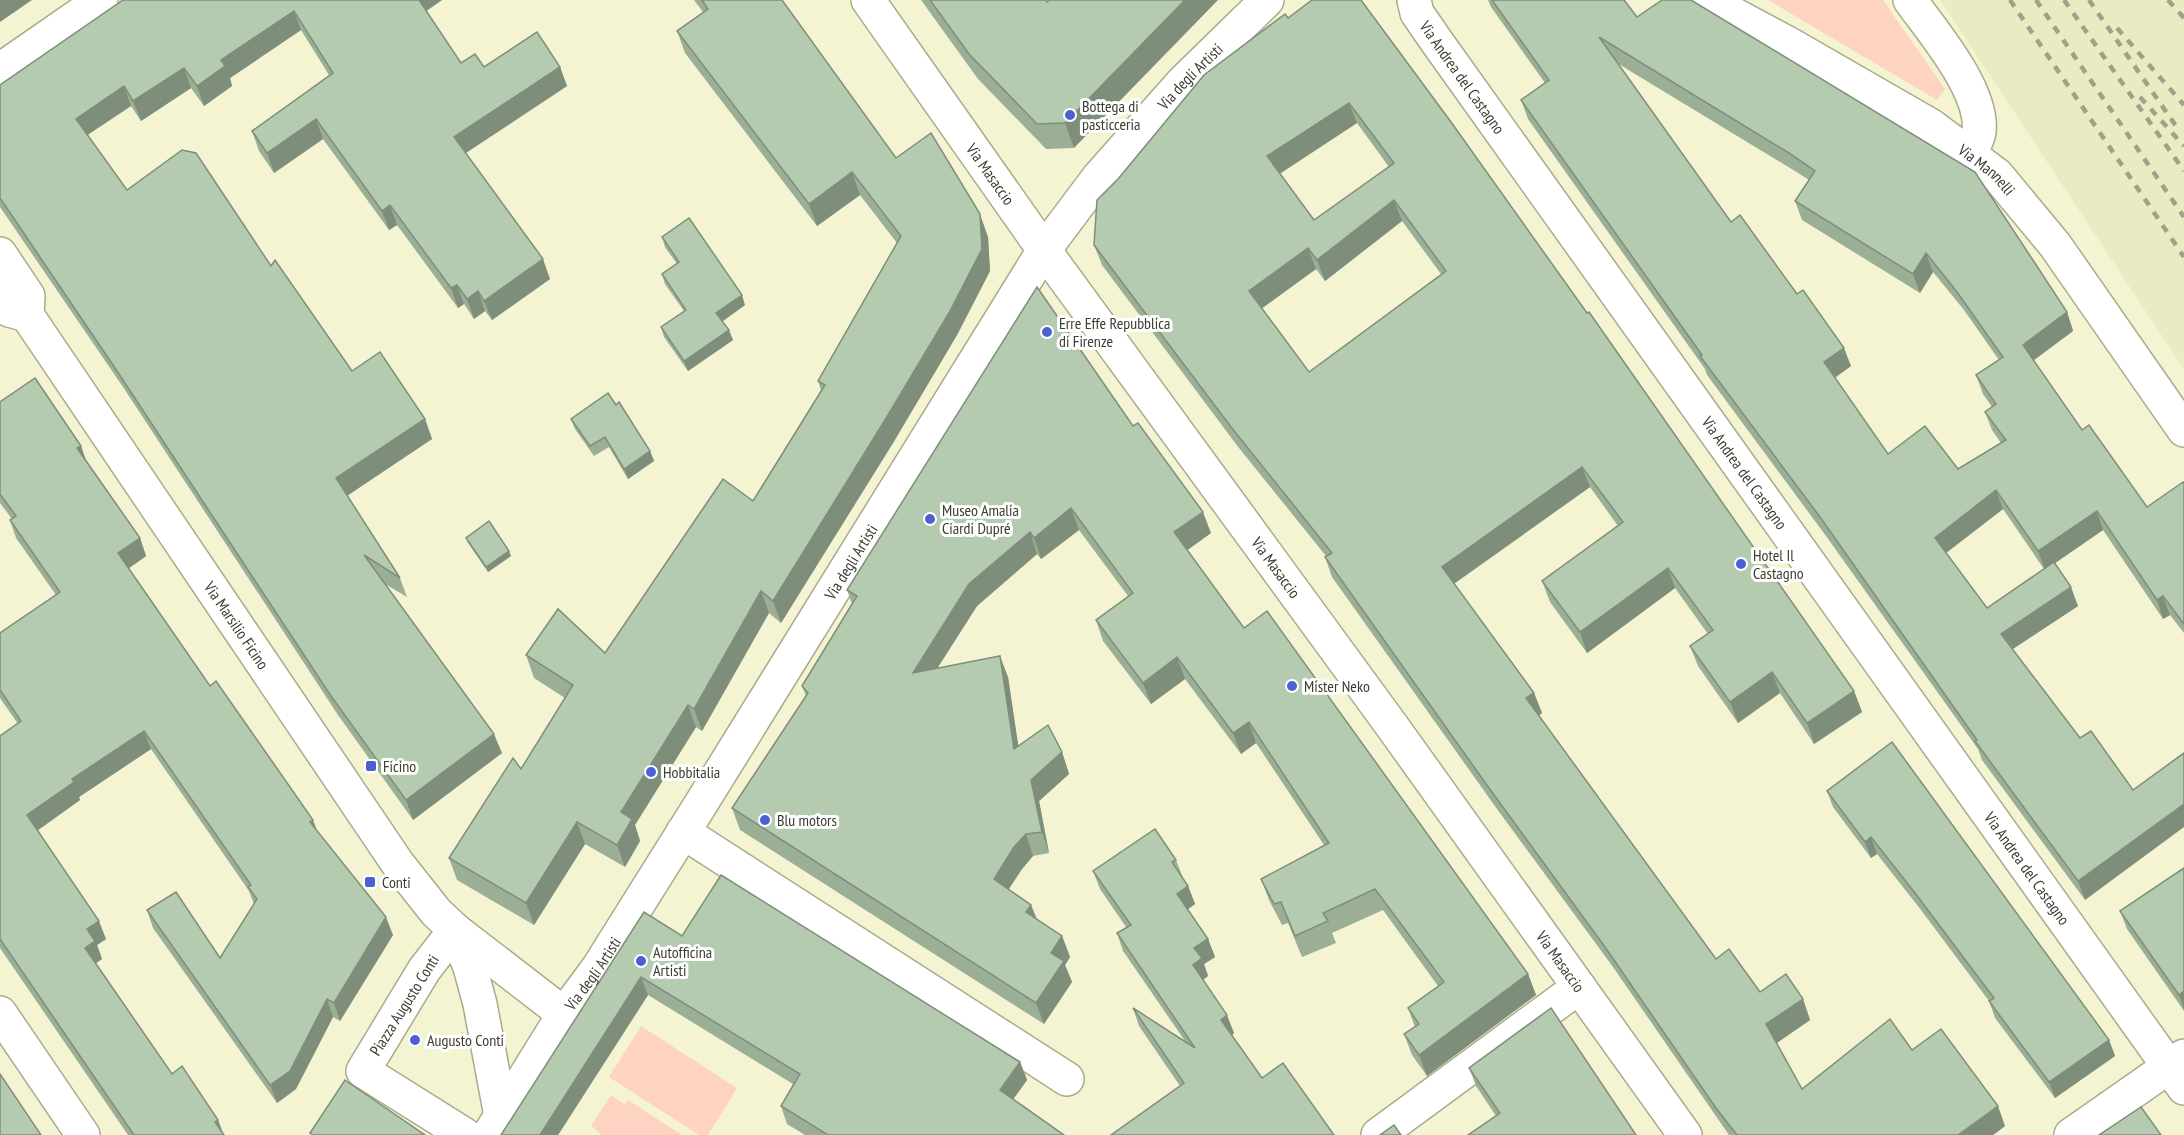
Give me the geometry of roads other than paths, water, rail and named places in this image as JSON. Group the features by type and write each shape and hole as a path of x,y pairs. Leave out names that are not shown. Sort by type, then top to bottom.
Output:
{"street":[{"path":"0,70 101,0"},
{"name":"Via Masaccio","path":"868,0 1044,250 1392,726 1685,1135"},
{"name":"Via degli Artisti","path":"495,1126 564,1014 598,968 1044,250 1098,178 1183,82 1259,9 1293,0"},
{"name":"Via Andrea del Castagno","path":"1414,0 1418,13 1451,62 2179,1070"},
{"name":"Via Mannelli","path":"1707,0 1791,45 1930,125 1997,175 2055,245 2184,430"},
{"path":"1910,0 1959,68 1968,86 1978,112 1979,132 1970,154"},
{"name":"Via Marsilio Ficino","path":"0,254 28,296 27,315 398,864 436,912 455,930"},
{"name":"Via Marsilio Ficino","path":"0,297 9,310 27,315"},
{"path":"683,832 1067,1079"},
{"path":"455,930 564,1014"},
{"name":"Piazza Augusto Conti","path":"455,930 470,967 480,1004 495,1126"},
{"name":"Piazza Augusto Conti","path":"455,930 424,970 363,1071 465,1135"},
{"path":"1378,1135 1580,987"},
{"path":"0,1013 83,1135"},
{"path":"2071,1135 2179,1070"}],"railway":[{"path":"2010,0 2184,257"},
{"path":"2036,0 2184,217"},
{"path":"2064,0 2184,171"},
{"path":"2089,0 2178,129"},
{"path":"2168,0 2184,18"},
{"path":"2117,28 2184,105"},
{"path":"2140,97 2184,146"}],"place":[{"name":"Bottega di pasticceria","path":"1070,115"},
{"name":"Erre Effe Repubblica di Firenze","path":"1047,332"},
{"name":"Museo Amalia Ciardi Dupré","path":"930,519"},
{"name":"Hotel Il Castagno","path":"1741,564"},
{"name":"Mister Neko","path":"1292,686"},
{"name":"Ficino","path":"371,766"},
{"name":"Hobbitalia","path":"651,772"},
{"name":"Blu motors","path":"765,820"},
{"name":"Conti","path":"370,882"},
{"name":"Autofficina Artisti","path":"641,961"},
{"name":"Augusto Conti","path":"415,1040"}]}
